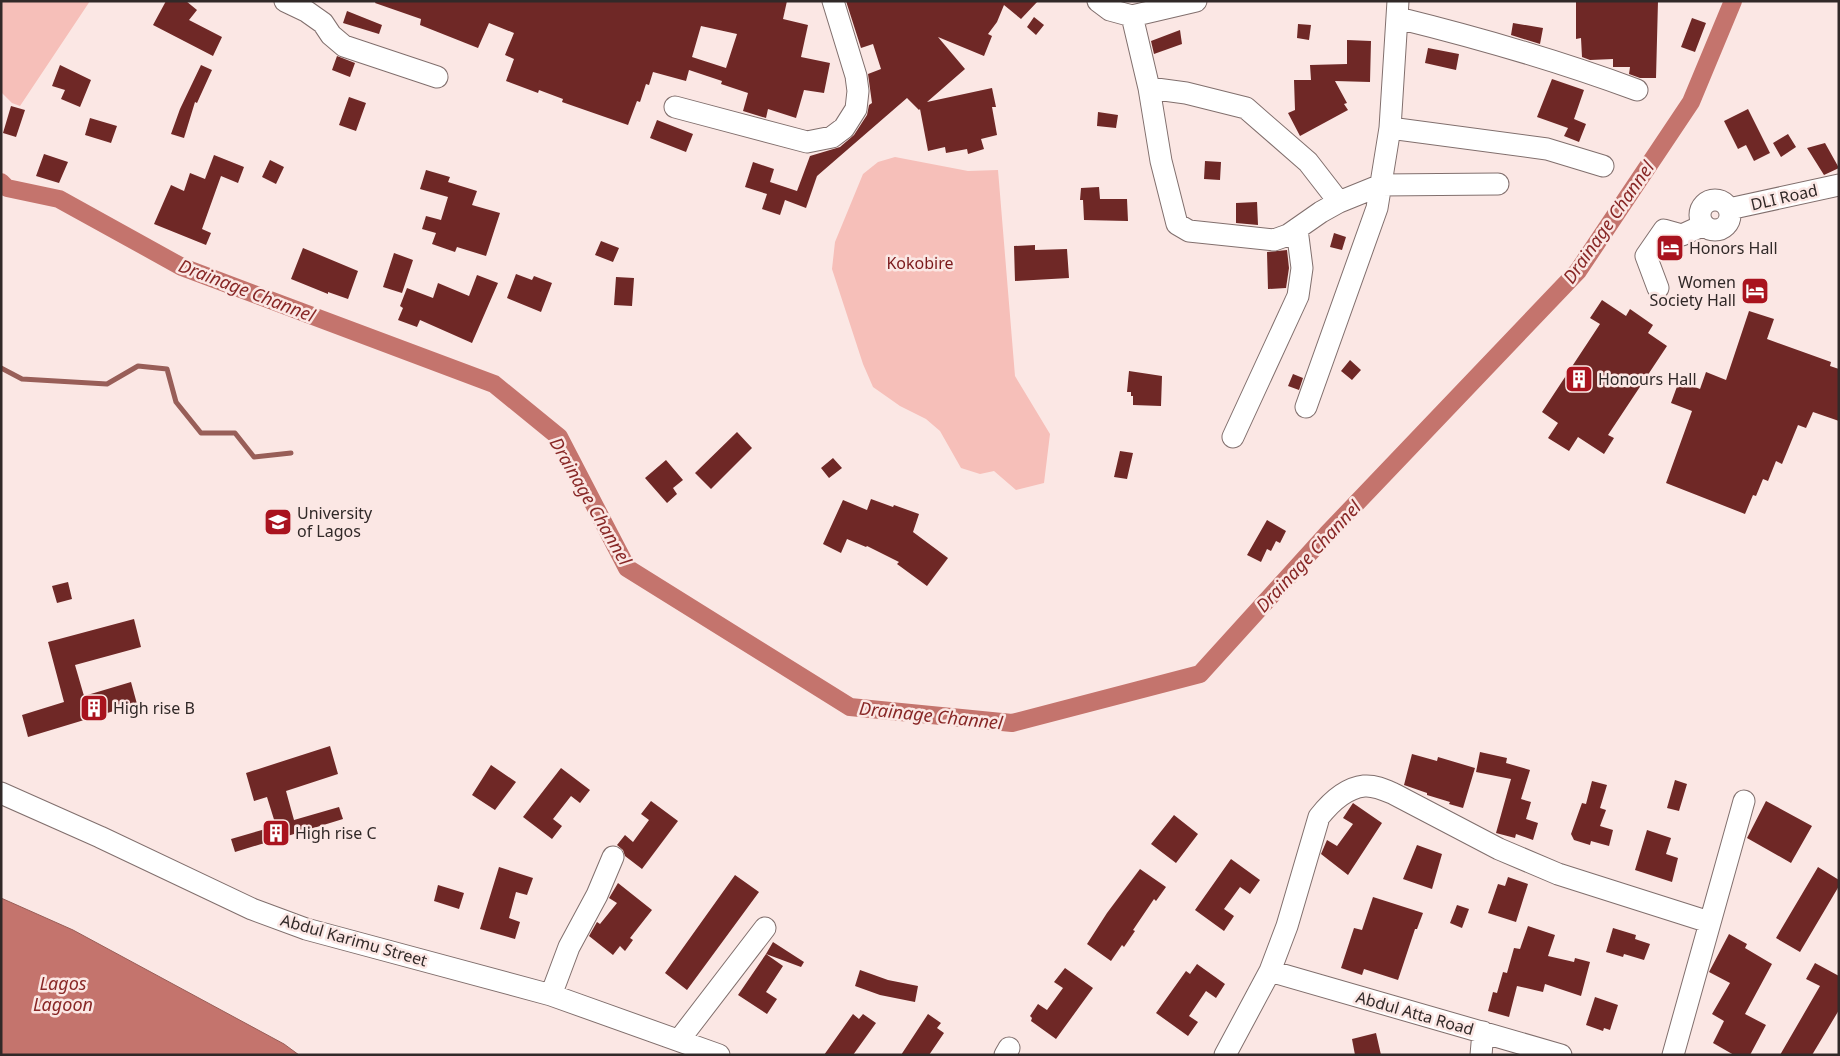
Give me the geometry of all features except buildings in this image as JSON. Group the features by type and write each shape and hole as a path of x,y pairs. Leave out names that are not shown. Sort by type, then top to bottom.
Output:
{"street":[{"path":"284,1 306,11 323,24 344,46 437,77"},
{"path":"675,107 807,142 832,137 844,128 856,109 858,91 856,76 832,1"},
{"path":"1098,1 1110,10 1132,16 1196,1"},
{"path":"1306,407 1376,208 1390,128 1398,10 1637,90"},
{"path":"1132,16 1149,88 1161,162 1177,224 1189,231 1274,240 1288,235 1339,202 1381,185 1498,184"},
{"path":"1149,88 1186,93 1246,108 1308,162 1339,202"},
{"path":"1390,128 1547,149 1603,166"},
{"name":"DLI Road","path":"1658,288 1646,256 1664,230 1682,234 1704,225 1713,230 1723,228 1729,220 1729,209 1839,184"},
{"path":"1233,437 1298,296 1302,268 1298,229"},
{"path":"1225,1055 1270,971 1287,926 1319,817 1331,802 1347,792 1363,786 1377,787 1394,794 1498,849 1558,874 1709,922"},
{"name":"Abdul Karimu Street","path":"1,793 100,837 252,909 306,929 551,995 719,1055"},
{"path":"1673,1055 1744,801"},
{"path":"551,995 569,947 597,895 613,857"},
{"path":"678,1040 765,928"},
{"name":"Abdul Atta Road","path":"1270,971 1561,1055"},
{"path":"1481,1055 1483,1032"}],"green space":[{"path":"1,1 90,1 20,106 12,103 1,92"},
{"name":"Kokobire","path":"895,157 968,171 998,170 1015,376 1050,434 1044,483 1016,490 994,471 980,474 961,468 940,431 926,419 900,406 873,387 863,364 832,269 835,242 863,174 878,162"}],"water":[{"name":"Lagos Lagoon","path":"1,898 73,930 284,1044 299,1055 1,1055"}],"waterway":[{"name":"Drainage Channel","path":"1,182 7,188 59,199 182,267 494,384 559,437 627,568 850,707 1012,723 1200,674 1327,534 1578,271 1691,102 1733,1"},
{"path":"1,368 22,379 107,384 138,366 167,369 176,402 201,433 235,433 254,457 291,453"}],"place":[{"name":"Honors Hall","path":"1670,248"},
{"name":"Women Society Hall","path":"1755,291"},
{"name":"Honours Hall","path":"1579,379"},
{"name":"University of Lagos","path":"278,522"},
{"name":"High rise B","path":"94,708"},
{"name":"High rise C","path":"276,833"}]}
